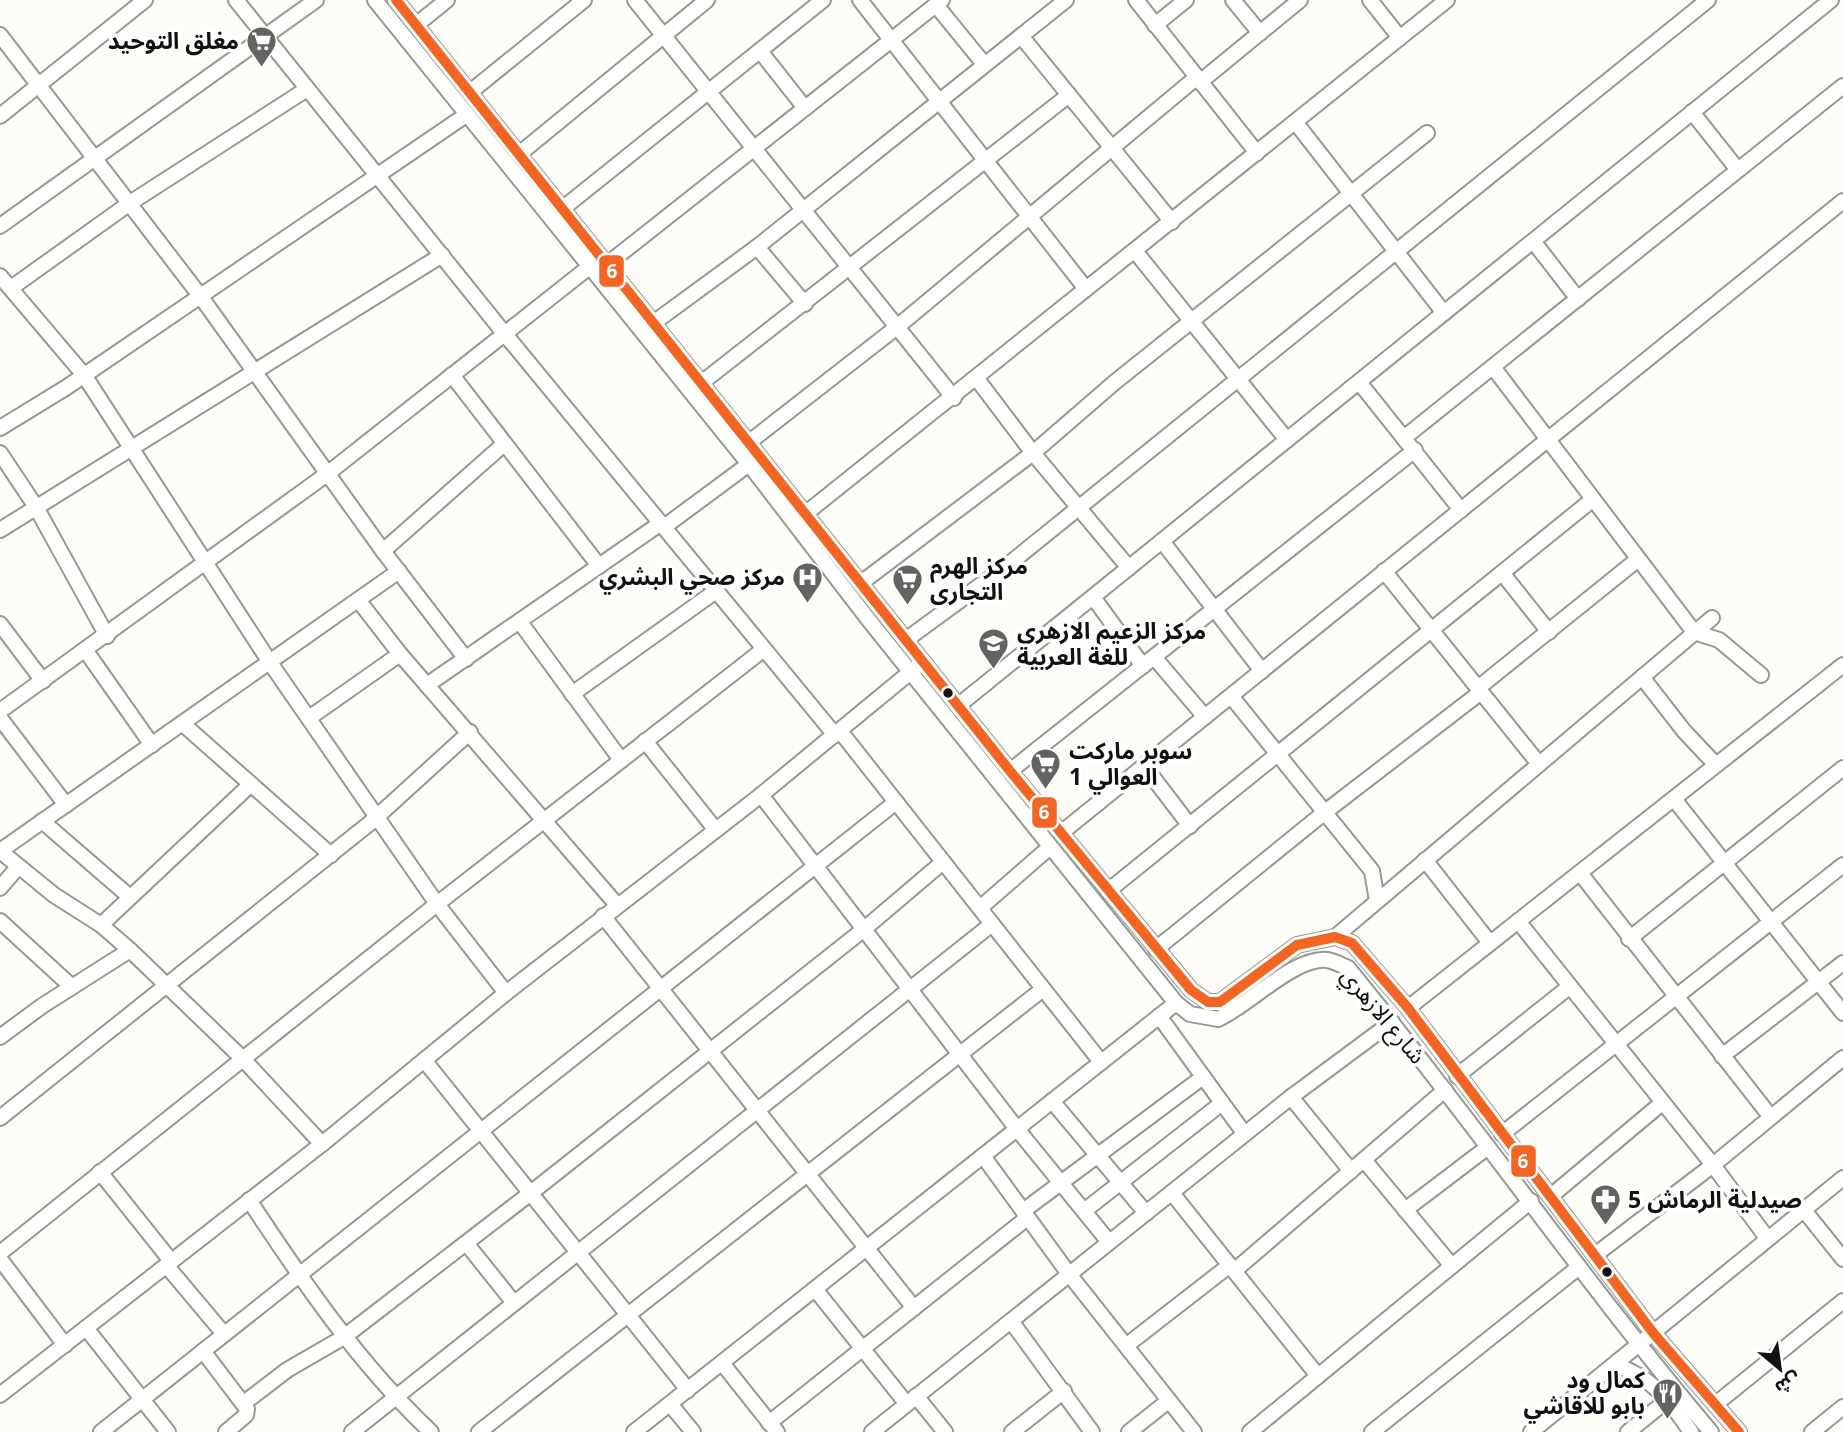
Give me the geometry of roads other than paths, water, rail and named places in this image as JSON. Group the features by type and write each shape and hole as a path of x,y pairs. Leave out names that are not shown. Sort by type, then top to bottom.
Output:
{"street":[{"path":"1,113 145,0"},
{"path":"236,0 716,591 896,802 1101,1062"},
{"path":"0,226 316,0"},
{"name":"شارع الازهري","path":"375,0 588,268 749,464 813,550 918,666 959,705 1010,771 1191,990 1213,1003 1228,998 1297,945 1335,937 1343,938 1362,951 1654,1334 1717,1403 1739,1432"},
{"name":"شارع الازهري","path":"396,0 652,324 907,639 918,666 1051,847 1175,1003 1190,1014 1218,1019 1292,971 1311,962 1329,960 1348,968 1531,1201 1672,1396 1711,1432"},
{"path":"416,25 447,0"},
{"path":"469,93 583,0"},
{"path":"635,0 954,398"},
{"path":"519,155 707,0"},
{"path":"562,209 823,0"},
{"path":"860,0 1086,289"},
{"path":"652,324 757,247 1066,0"},
{"path":"1136,0 1257,153"},
{"path":"1155,25 1186,0"},
{"path":"1233,0 1260,33"},
{"path":"748,443 897,327 1112,148 1300,0"},
{"path":"1370,0 1400,38"},
{"path":"805,514 954,398 1447,0"},
{"path":"907,639 1000,571 1079,508 1708,0"},
{"path":"959,705 1831,0"},
{"path":"606,266 939,2 984,64"},
{"path":"1021,36 1172,222"},
{"path":"1,37 201,297 383,551 466,659"},
{"path":"761,51 805,108"},
{"path":"1405,437 1843,86"},
{"path":"11,288 130,203 307,89"},
{"path":"700,384 987,162 1069,95"},
{"path":"1692,112 1738,170"},
{"path":"0,428 201,297 466,115"},
{"path":"1296,123 1444,313"},
{"path":"861,583 1033,453 1190,321 1427,133"},
{"path":"1061,833 1843,201"},
{"path":"1533,241 1578,299"},
{"path":"757,247 805,304"},
{"path":"1135,251 1287,440"},
{"path":"0,530 442,255"},
{"path":"0,710 107,636 327,474 588,268"},
{"path":"0,276 84,375 205,564 376,818 437,904 506,993"},
{"path":"1493,367 1693,632 1719,640 1761,675"},
{"path":"452,375 598,566"},
{"path":"977,379 1033,453 1129,568"},
{"path":"1359,382 1461,510"},
{"path":"383,551 504,444"},
{"path":"1010,771 1415,450"},
{"path":"0,453 36,507 107,636"},
{"path":"427,685 749,464"},
{"path":"1108,891 1592,500"},
{"path":"1162,541 1262,671"},
{"path":"1156,949 1325,811 1480,690 1637,560"},
{"path":"321,1144 242,1058 130,950 101,925 67,904 0,851 271,664 400,571"},
{"path":"1384,571 1539,764"},
{"path":"1503,574 1549,632"},
{"path":"572,694 716,591"},
{"path":"1093,597 1149,662 1205,717"},
{"path":"359,601 400,654 617,905"},
{"path":"1335,937 1712,618"},
{"path":"520,622 621,760"},
{"path":"0,624 43,681"},
{"path":"0,1253 437,904 765,649"},
{"path":"86,651 152,745"},
{"path":"309,718 400,654"},
{"path":"1408,1008 1843,665"},
{"path":"0,1395 321,1144 603,916 761,795 918,666"},
{"path":"1642,677 1684,732 1716,765"},
{"path":"1231,696 1372,871 1377,901"},
{"path":"0,718 66,805"},
{"path":"183,724 331,855"},
{"path":"0,1118 331,855 376,818 470,732"},
{"path":"645,741 715,828"},
{"path":"1144,766 1190,826"},
{"path":"1629,939 1843,768"},
{"path":"101,925 251,784"},
{"path":"761,795 814,868 911,989 1017,1129 1109,1242"},
{"path":"1674,799 1722,864 1843,1013"},
{"path":"101,1432 297,1273 896,802"},
{"path":"42,821 130,897"},
{"path":"980,908 1051,847"},
{"path":"1425,860 1490,943"},
{"path":"244,1404 287,1370 344,1337 532,1192 863,930 943,862"},
{"path":"1502,1135 1843,865"},
{"path":"0,888 19,867"},
{"path":"1580,873 1675,998 1770,1116"},
{"path":"603,916 914,1308"},
{"path":"0,921 71,986"},
{"path":"1518,921 1713,1165 1767,1238"},
{"path":"352,1432 992,924"},
{"path":"0,1037 71,986 130,950"},
{"path":"1721,1056 1843,963"},
{"path":"1457,1076 1569,987"},
{"path":"479,1432 1043,989"},
{"path":"634,1432 1175,1003"},
{"path":"1159,1016 1244,1133"},
{"path":"872,1432 1244,1133 1392,1022"},
{"path":"1595,1255 1713,1165 1843,1058"},
{"path":"424,1060 688,1390"},
{"path":"722,1363 773,1427 1061,1183 1203,1077"},
{"path":"1127,1345 1232,1268 1445,1090"},
{"path":"1291,1097 1351,1171"},
{"path":"1052,1101 1146,1213"},
{"path":"1551,1196 1662,1102"},
{"path":"1084,1211 1222,1103"},
{"path":"1405,1210 1488,1147"},
{"path":"983,1156 1069,1274 1127,1345 1167,1402 1194,1432"},
{"path":"1364,1160 1452,1266"},
{"path":"100,1172 224,1334"},
{"path":"1531,1432 1843,1178"},
{"path":"1172,1193 1318,1376"},
{"path":"249,1199 297,1273 344,1337 395,1398 431,1432"},
{"path":"1250,1432 1531,1201"},
{"path":"1803,1209 1843,1259"},
{"path":"466,1243 514,1303"},
{"path":"0,1259 65,1345"},
{"path":"1372,1432 1579,1267"},
{"path":"815,1289 863,1349 945,1432"},
{"path":"1717,1403 1843,1301"},
{"path":"1011,1321 1092,1432"},
{"path":"86,1328 168,1432"},
{"path":"203,1351 244,1404 246,1415 226,1432"},
{"path":"1615,1365 1644,1377 1672,1396 1691,1432"},
{"path":"1012,1432 1064,1391"},
{"path":"1628,1432 1672,1396"},
{"path":"1129,1432 1167,1402"},
{"path":"670,1404 693,1432"},
{"path":"1812,1432 1843,1407"}],"place":[{"name":"مغلق التوحيد","path":"262,68"},
{"name":"مركز صحي البشري","path":"808,604"},
{"name":"مركز الهرم التجارى","path":"907,606"},
{"name":"مركز الزعيم الازهري للغة العربية","path":"994,671"},
{"name":"سوبر ماركت العوالي 1","path":"1046,791"},
{"name":"صيدلية الرماش 5","path":"1605,1227"},
{"name":"كمال ود بابو للاقاشي","path":"1668,1420"}]}
